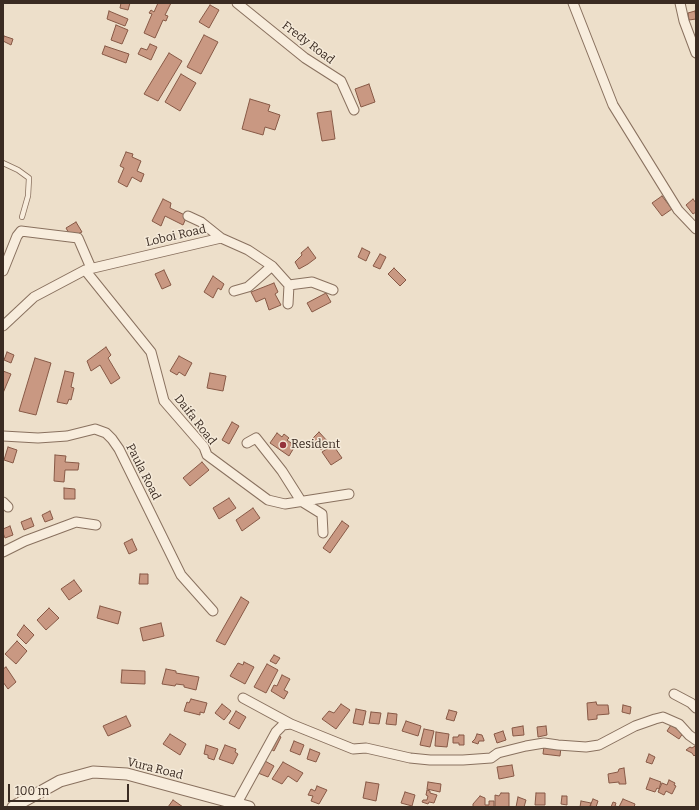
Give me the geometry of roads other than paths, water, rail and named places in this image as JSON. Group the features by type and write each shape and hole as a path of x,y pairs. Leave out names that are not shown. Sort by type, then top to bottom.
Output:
{"street":[{"name":"Fredy Road","path":"237,3 305,58 341,81 354,110"},
{"path":"573,3 613,105 678,210 696,229"},
{"path":"680,3 684,21 696,53"},
{"path":"188,216 201,222 221,238"},
{"name":"Daifa Road","path":"3,271 16,236 21,231 78,238 88,269 151,352 164,401 204,447 207,455 268,500 285,504 349,494"},
{"name":"Loboi Road","path":"88,269 221,238 248,250 272,266 289,285"},
{"path":"234,291 248,287 272,266"},
{"path":"3,326 34,297 88,269"},
{"path":"288,304 289,285 312,282 332,290"},
{"name":"Paula Road","path":"3,436 38,438 67,436 95,429 106,433 118,449 181,575 213,611"},
{"path":"247,443 256,438 282,471 301,501 322,514 323,533"},
{"path":"3,552 25,541 76,522 96,526"},
{"path":"674,694 691,703 696,708"},
{"path":"243,698 291,724 353,749 366,748 410,758 430,760 491,758 498,753 544,743 558,746 586,748 599,745 635,726 663,717 679,724 696,740"},
{"path":"236,803 276,732 283,725 291,724"},
{"name":"Vura Road","path":"12,807 60,782 93,772 127,774 249,807"}],"lane":[{"path":"3,163 18,170 29,178 28,196 22,217"}],"place":[{"name":"Resident","path":"283,445"}]}
